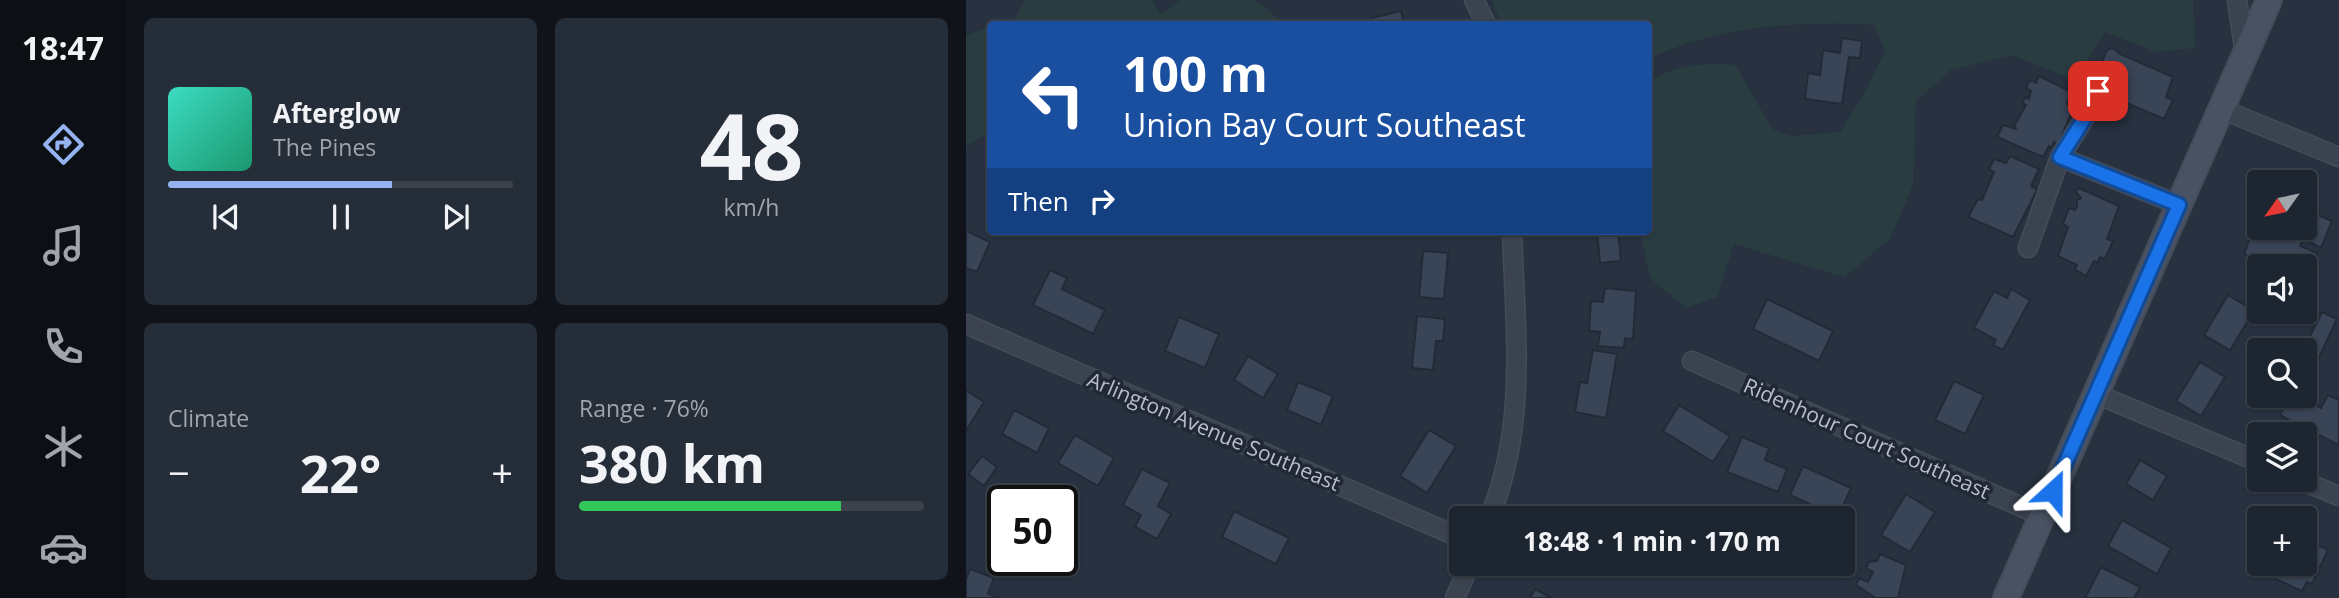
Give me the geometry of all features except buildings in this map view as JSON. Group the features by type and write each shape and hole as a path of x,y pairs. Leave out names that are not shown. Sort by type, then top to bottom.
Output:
{"main road":[{"path":"2006,598 2269,0"}],"street":[{"path":"1474,0 1484,21"},
{"path":"2237,0 2245,54"},
{"path":"2028,248 2060,157 2100,94 2098,91"},
{"path":"2221,109 2339,157"},
{"path":"2060,157 2179,205"},
{"path":"1493,506 1511,456 1517,398 1512,235"},
{"name":"Arlington Avenue Southeast","path":"966,324 1449,533"},
{"name":"Ridenhour Court Southeast","path":"1692,361 2042,516"},
{"path":"2096,394 2247,457"},
{"path":"2317,487 2339,496"},
{"path":"1455,598 1465,576"}],"green space":[{"path":"1025,0 1152,0 1160,14 1181,0 1256,0 1280,21 1013,21"},
{"path":"1492,0 2193,0 2195,48 2156,52 2105,32 2075,80 2012,55 1951,70 1916,101 1913,185 1890,239 1844,277 1734,244 1717,297 1686,308 1650,278 1641,235 1652,235 1652,80 1669,71 1690,66 1735,65 1773,130 1793,136 1840,132 1866,90 1885,51 1874,25 1818,24 1758,28 1701,39 1652,58 1652,21 1500,21"},
{"path":"987,27 987,134 966,146 966,36"}],"route":[{"path":"2053,491 2179,205 2060,157 2100,94 2098,91"}]}
